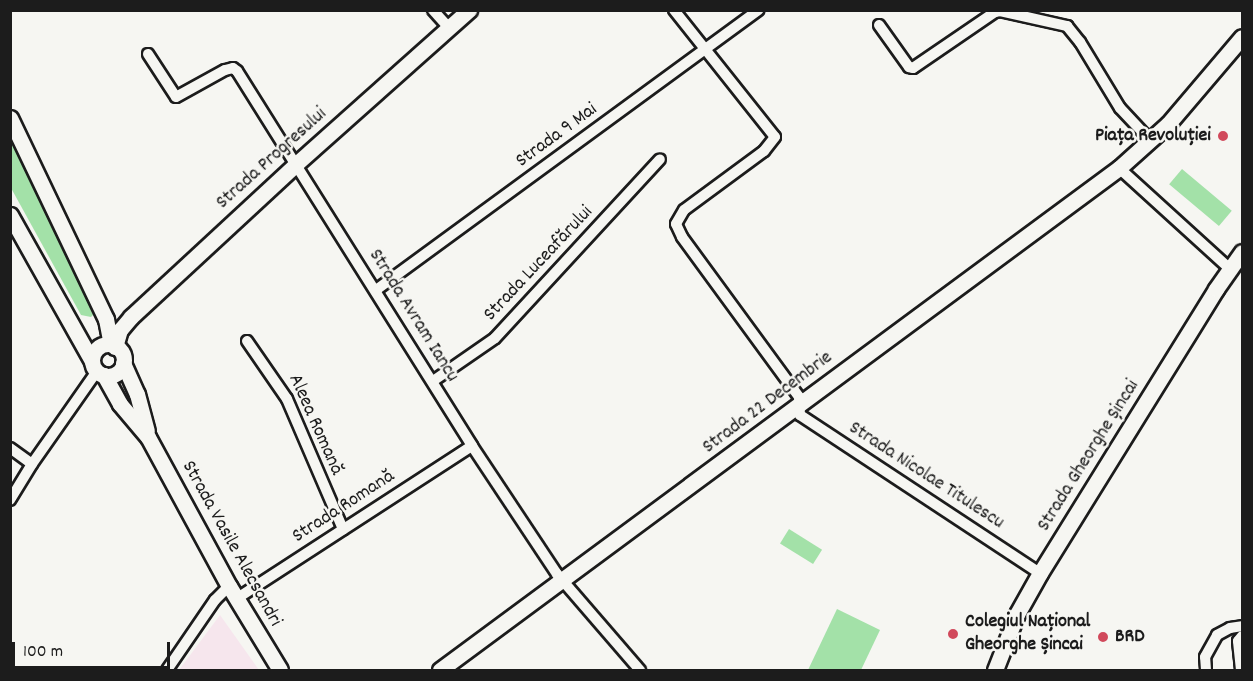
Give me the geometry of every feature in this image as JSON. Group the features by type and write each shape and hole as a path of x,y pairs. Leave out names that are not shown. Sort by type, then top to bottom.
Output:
{"main road":[{"name":"Strada Progresului","path":"113,346 120,330 131,317 296,164 469,10"},
{"path":"1119,168 1151,141 1242,38"},
{"path":"10,118 106,319 113,346 122,353 123,363 118,372 98,369 98,348 113,346"},
{"name":"Strada 22 Decembrie","path":"440,670 1119,168"},
{"name":"Strada Vasile Alecsandri","path":"10,214 98,369 120,404 148,437 232,593 280,670"},
{"path":"1229,268 1242,252"},
{"name":"Strada Gheorghe Șincai","path":"995,670 1017,614 1040,573 1229,268"},
{"name":"Strada Vasile Alecsandri","path":"123,363 137,394 148,437"}],"street":[{"path":"433,10 448,28"},
{"path":"674,10 706,50"},
{"name":"Strada 9 Mai","path":"376,290 759,10"},
{"path":"879,25 909,66 913,68 1000,11 1067,26 1080,42 1120,108 1151,141"},
{"name":"Strada Nicolae Titulescu","path":"706,50 775,137 764,152 684,210 676,224 682,237 799,397 800,415 805,420 1040,573"},
{"name":"Strada Avram Iancu","path":"148,54 176,97 232,68 296,164 472,446 562,580 640,670"},
{"name":"Strada Luceafărului","path":"433,381 495,339 660,159"},
{"path":"1119,168 1229,268"},
{"name":"Aleea Romană","path":"247,341 287,399 343,529"},
{"path":"10,500 32,464 98,369"},
{"name":"Strada Romană","path":"167,670 215,600 232,593 343,529 472,446"},
{"path":"10,448 32,464"},
{"path":"1206,670 1205,657 1217,635 1230,628 1242,626"},
{"path":"1241,670 1238,641 1242,636"}],"shaded area":[{"path":"220,615 259,670 179,670"}],"green space":[{"path":"10,123 95,313 91,317 81,315 11,188"},
{"path":"1182,169 1232,211 1219,226 1169,184"},
{"path":"789,529 822,550 813,564 780,543"},
{"path":"837,609 880,630 861,670 808,670"}],"place":[{"name":"Piața Revoluției","path":"1223,136"},
{"name":"Colegiul Național Gheorghe Șincai","path":"953,634"},
{"name":"BRD","path":"1103,637"}]}
